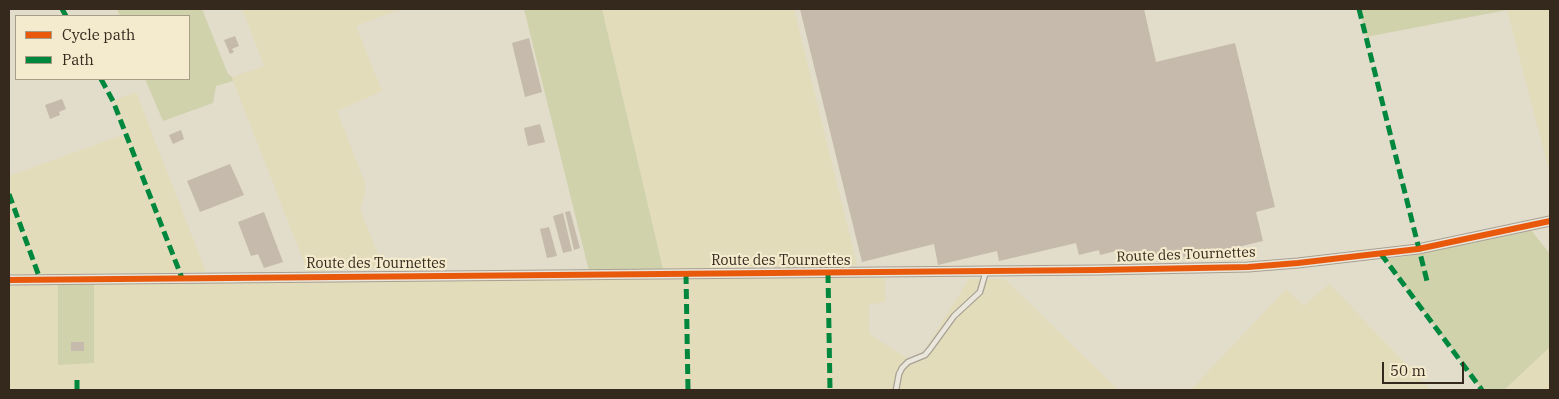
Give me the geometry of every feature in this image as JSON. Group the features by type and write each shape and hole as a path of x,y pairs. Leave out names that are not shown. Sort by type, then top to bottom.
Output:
{"street":[{"name":"Route des Tournettes","path":"9,280 1174,269 1298,263 1418,248 1550,221"}],"lane":[{"path":"896,390 902,368 908,362 925,355 930,350 954,316 980,292 986,271"}],"shaded area":[{"path":"242,9 400,9 356,26 382,91 337,111 365,183 365,194 361,212 383,266 308,272 233,81 232,77 264,65"},
{"path":"602,9 794,9 857,265 663,269"},
{"path":"1550,9 1550,174 1507,10"},
{"path":"136,92 206,272 9,275 9,176 125,134 113,101"},
{"path":"885,277 885,302 869,304 869,334 916,364 969,279 1005,279 1118,390 9,390 9,285 58,284 58,365 93,363 94,283"},
{"path":"1329,284 1431,390 1191,390 1286,289 1304,306"},
{"path":"1550,347 1550,390 1504,390"}],"green space":[{"path":"117,9 202,9 228,74 232,77 233,81 216,86 213,103 163,121 145,80 190,80 190,15 120,15"},
{"path":"524,9 602,9 663,269 589,271"},
{"path":"1359,9 1507,9 1507,10 1366,37"},
{"path":"1531,230 1550,254 1550,347 1504,390 1482,390 1385,259 1415,255"},
{"path":"94,283 94,363 58,365 58,284"}],"building":[{"path":"800,9 1144,9 1156,62 1235,43 1275,207 1256,212 1263,241 1184,260 1183,254 1163,259 1162,253 1142,258 1141,252 1121,257 1120,250 1100,255 1099,250 1079,255 1076,243 999,261 997,251 938,265 934,244 862,262"},
{"path":"235,36 239,46 232,49 234,52 230,54 224,40"},
{"path":"529,38 542,92 525,97 512,43"},
{"path":"62,99 66,109 59,112 60,115 50,119 45,105"},
{"path":"540,124 545,142 528,146 524,128"},
{"path":"181,130 184,139 173,144 169,135"},
{"path":"230,164 244,195 200,212 187,181"},
{"path":"570,211 580,248 574,250 565,212"},
{"path":"264,212 283,262 264,268 258,254 251,256 238,222"},
{"path":"563,213 572,251 563,253 553,216"},
{"path":"549,227 557,256 547,258 540,229"},
{"path":"71,342 84,342 84,351 71,351"}],"marked path":[{"path":"62,9 65,15"},
{"path":"1359,9 1427,281"},
{"path":"102,80 113,101 182,278"},
{"path":"9,194 40,279"},
{"path":"1381,254 1482,390"},
{"path":"828,273 830,390"},
{"path":"686,274 688,390"},
{"path":"77,376 77,390"}],"cycle path":[{"path":"9,280 1248,267 1418,249 1550,221"}]}
